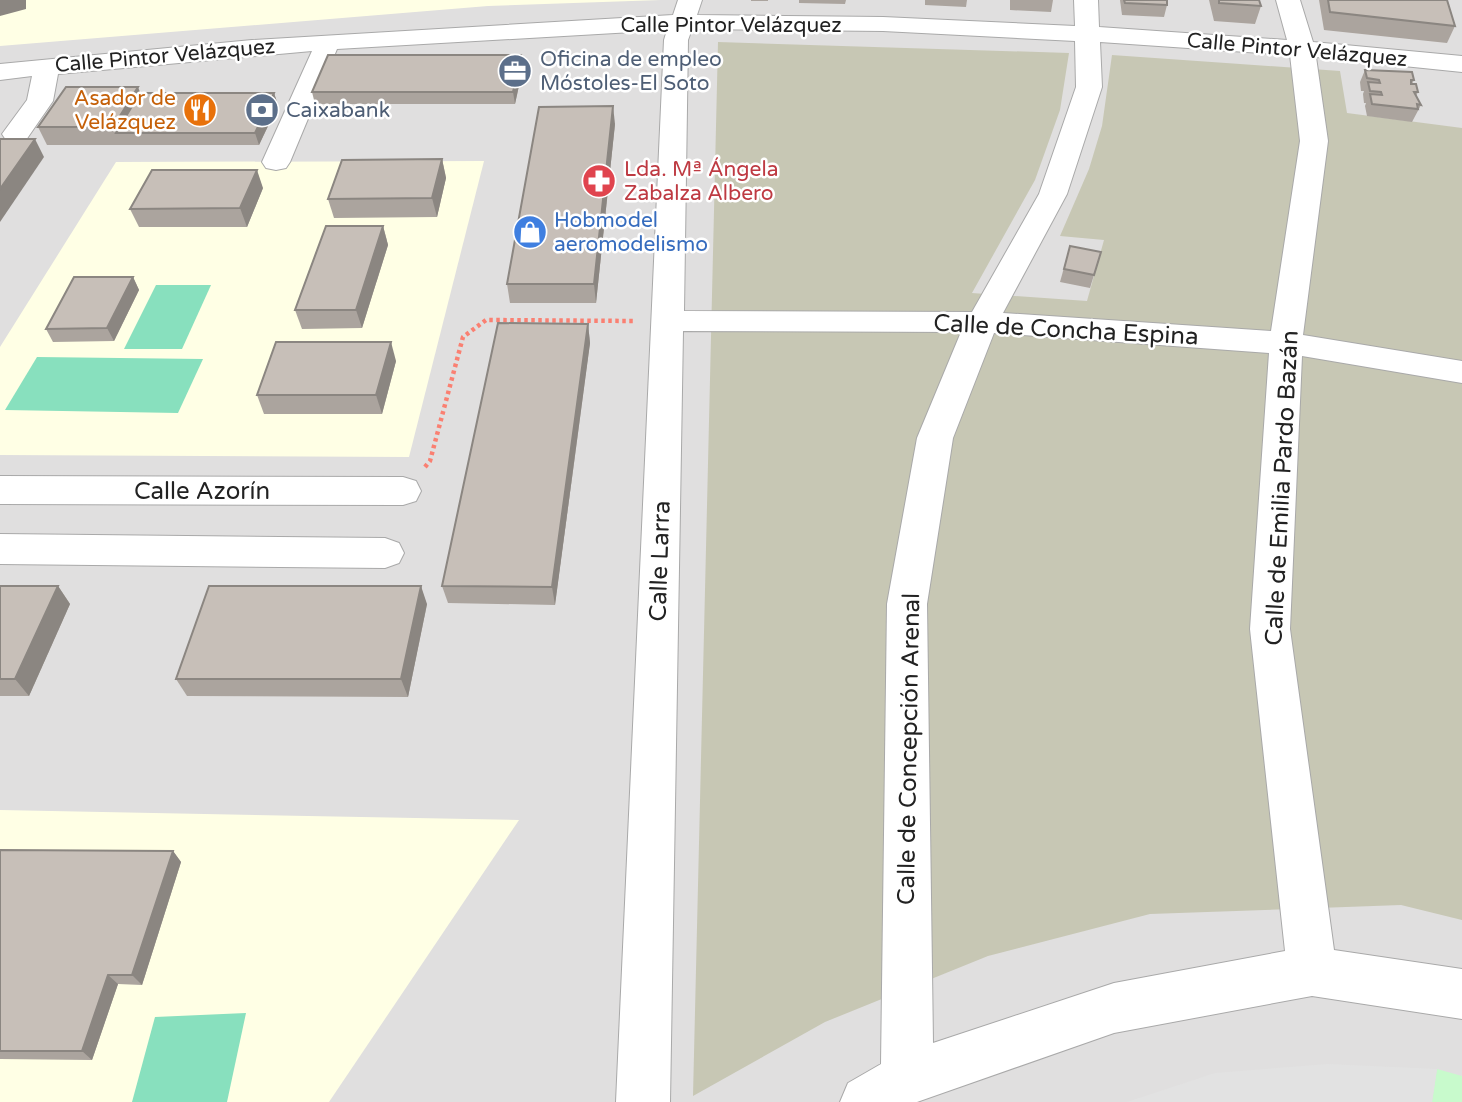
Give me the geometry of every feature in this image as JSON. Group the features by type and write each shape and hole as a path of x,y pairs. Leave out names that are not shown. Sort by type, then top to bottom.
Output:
{"street":[{"path":"883,24 888,0"},
{"name":"Calle de Emilia Pardo Bazán","path":"1289,0 1302,48 1314,141 1286,343 1270,629 1312,971"},
{"name":"Calle Pintor Velázquez","path":"0,72 686,11 883,24 1086,17 1302,48 1462,64"},
{"name":"Calle Larra","path":"643,1102 676,40 686,11"},
{"name":"Calle de Concepción Arenal","path":"887,1090 907,604 935,438 982,323 1053,194 1089,87 1086,17"},
{"path":"276,162 328,42"},
{"path":"14,143 40,101 47,67"},
{"name":"Calle de Concha Espina","path":"668,321 982,323 1286,343 1462,372"},
{"name":"Calle Azorín","path":"0,490 403,491"},
{"path":"0,549 385,553"},
{"path":"887,1090 1114,1008 1312,971 1462,994"}],"path":[{"path":"403,491 430,461 463,337 486,320 668,321"}],"shaded area":[{"path":"0,0 1462,0 1462,1102 0,1102"},
{"path":"0,0 661,0 488,6 0,46"},
{"path":"718,42 1069,53 1060,110 1035,180 972,293 1087,301 1104,240 1060,236 1089,169 1102,126 1112,55 1340,71 1347,113 1462,128 1462,920 1401,905 1150,914 988,956 825,1022 693,1096"},
{"path":"484,161 409,457 0,455 0,347 116,162"},
{"path":"0,810 519,820 329,1102 0,1102"},
{"path":"1328,1064 1437,1069 1432,1102 1127,1102 1215,1073"}],"green space":[{"path":"156,285 211,285 182,349 124,349"},
{"path":"37,357 203,359 178,413 5,410"},
{"path":"246,1013 227,1102 132,1102 155,1017"},
{"path":"1437,1069 1462,1076 1462,1102 1432,1102"}],"building":[{"path":"1124,0 1167,0 1167,5 1125,3"},
{"path":"1219,0 1259,0 1261,6 1219,3"},
{"path":"1328,0 1447,0 1455,26 1330,12"},
{"path":"328,55 521,55 513,92 312,92"},
{"path":"1365,70 1412,72 1414,80 1411,80 1411,84 1416,84 1418,92 1414,92 1421,105 1417,104 1418,109 1372,104 1370,94 1382,95 1381,92 1370,91 1368,82 1380,83 1379,80 1367,78"},
{"path":"66,87 138,87 113,127 38,127"},
{"path":"140,93 274,93 255,133 116,133"},
{"path":"613,106 594,284 507,284 539,107"},
{"path":"0,139 35,139 0,189"},
{"path":"442,159 432,198 328,199 342,160"},
{"path":"152,170 257,170 240,208 130,209"},
{"path":"326,226 383,226 356,310 295,310"},
{"path":"1070,246 1101,252 1094,275 1064,269"},
{"path":"74,277 133,277 107,328 46,329"},
{"path":"498,323 588,324 552,587 442,586"},
{"path":"276,342 391,342 376,395 257,395"},
{"path":"0,586 58,586 15,679 0,679"},
{"path":"209,586 421,586 401,679 176,679"},
{"path":"0,850 173,851 132,975 108,975 82,1051 0,1051"}],"place":[{"name":"Oficina de empleo Móstoles-El Soto","path":"515,71"},
{"name":"Asador de Velázquez","path":"200,110"},
{"name":"Caixabank","path":"262,110"},
{"name":"Lda. Mª Ángela Zabalza Albero","path":"599,181"},
{"name":"Hobmodel aeromodelismo","path":"530,232"}]}
